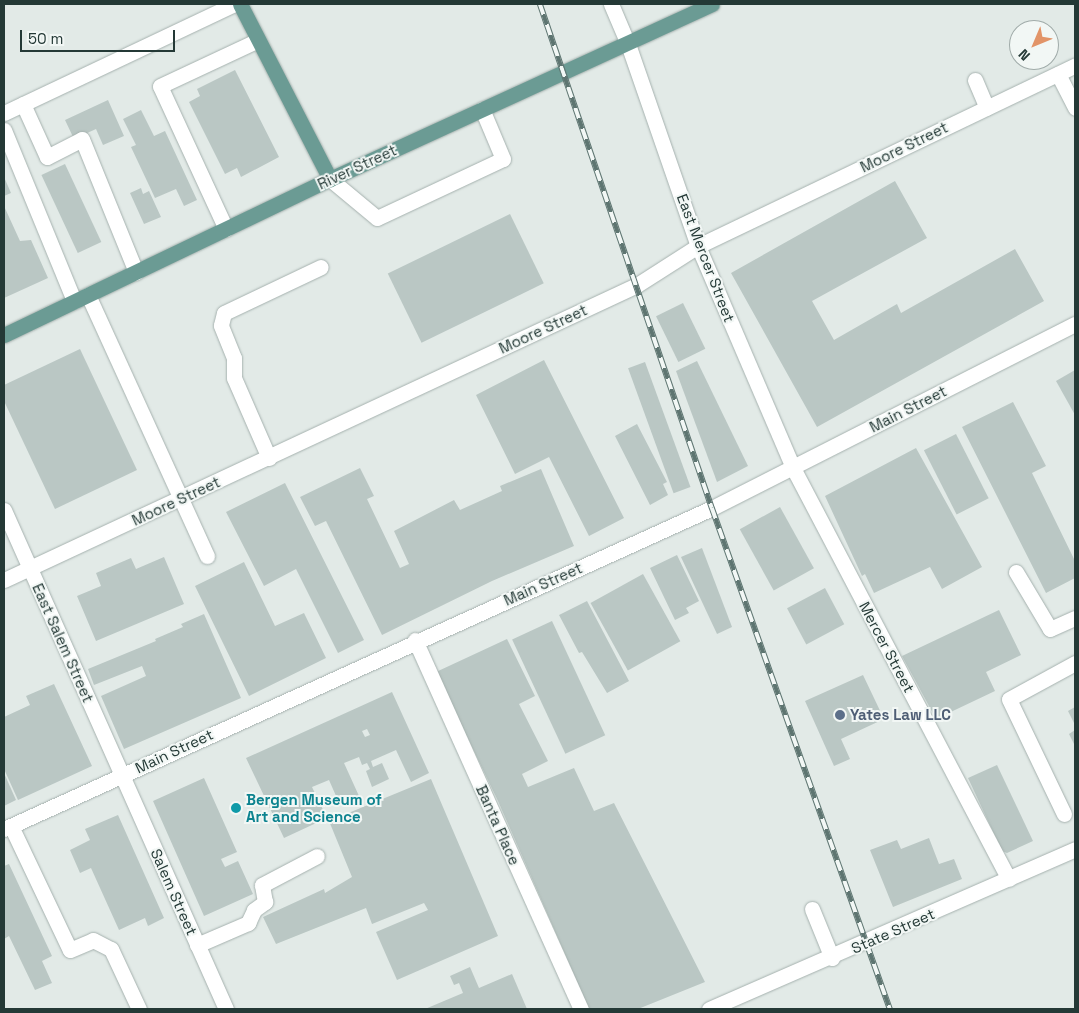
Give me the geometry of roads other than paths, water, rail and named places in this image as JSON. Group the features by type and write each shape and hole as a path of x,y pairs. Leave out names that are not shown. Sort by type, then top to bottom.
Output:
{"main road":[{"path":"240,4 330,179"},
{"name":"River Street","path":"4,335 330,179 712,4"}],"street":[{"path":"4,113 234,4"},
{"name":"East Mercer Street","path":"611,4 628,44 698,246 793,468"},
{"path":"226,229 160,86 258,40"},
{"name":"Moore Street","path":"4,580 637,285 698,246 1075,66"},
{"path":"1058,74 1075,108"},
{"path":"974,80 987,108"},
{"path":"23,104 47,157 82,139 136,272"},
{"path":"330,179 377,218 503,160 482,109"},
{"path":"4,130 81,298 207,556"},
{"path":"269,458 234,378 234,358 220,325 224,313 321,267"},
{"name":"Main Street","path":"8,828 415,640 712,508 1075,324"},
{"name":"Mercer Street","path":"793,468 1009,880"},
{"name":"East Salem Street","path":"4,510 122,776"},
{"path":"1016,572 1050,629 1075,618"},
{"name":"Banta Place","path":"415,640 580,1009"},
{"path":"1064,814 1009,699 1075,663"},
{"name":"Salem Street","path":"122,776 226,1009"},
{"path":"8,828 70,950 94,940 111,948 139,1009"},
{"name":"State Street","path":"709,1009 832,958 1075,849"},
{"path":"197,945 248,922 254,910 265,902 262,885 316,856"},
{"path":"812,909 832,958"}],"railway":[{"path":"540,4 712,508 890,1009"}],"place":[{"name":"Yates Law LLC","path":"840,715"},
{"name":"Bergen Museum of Art and Science","path":"236,808"}]}
